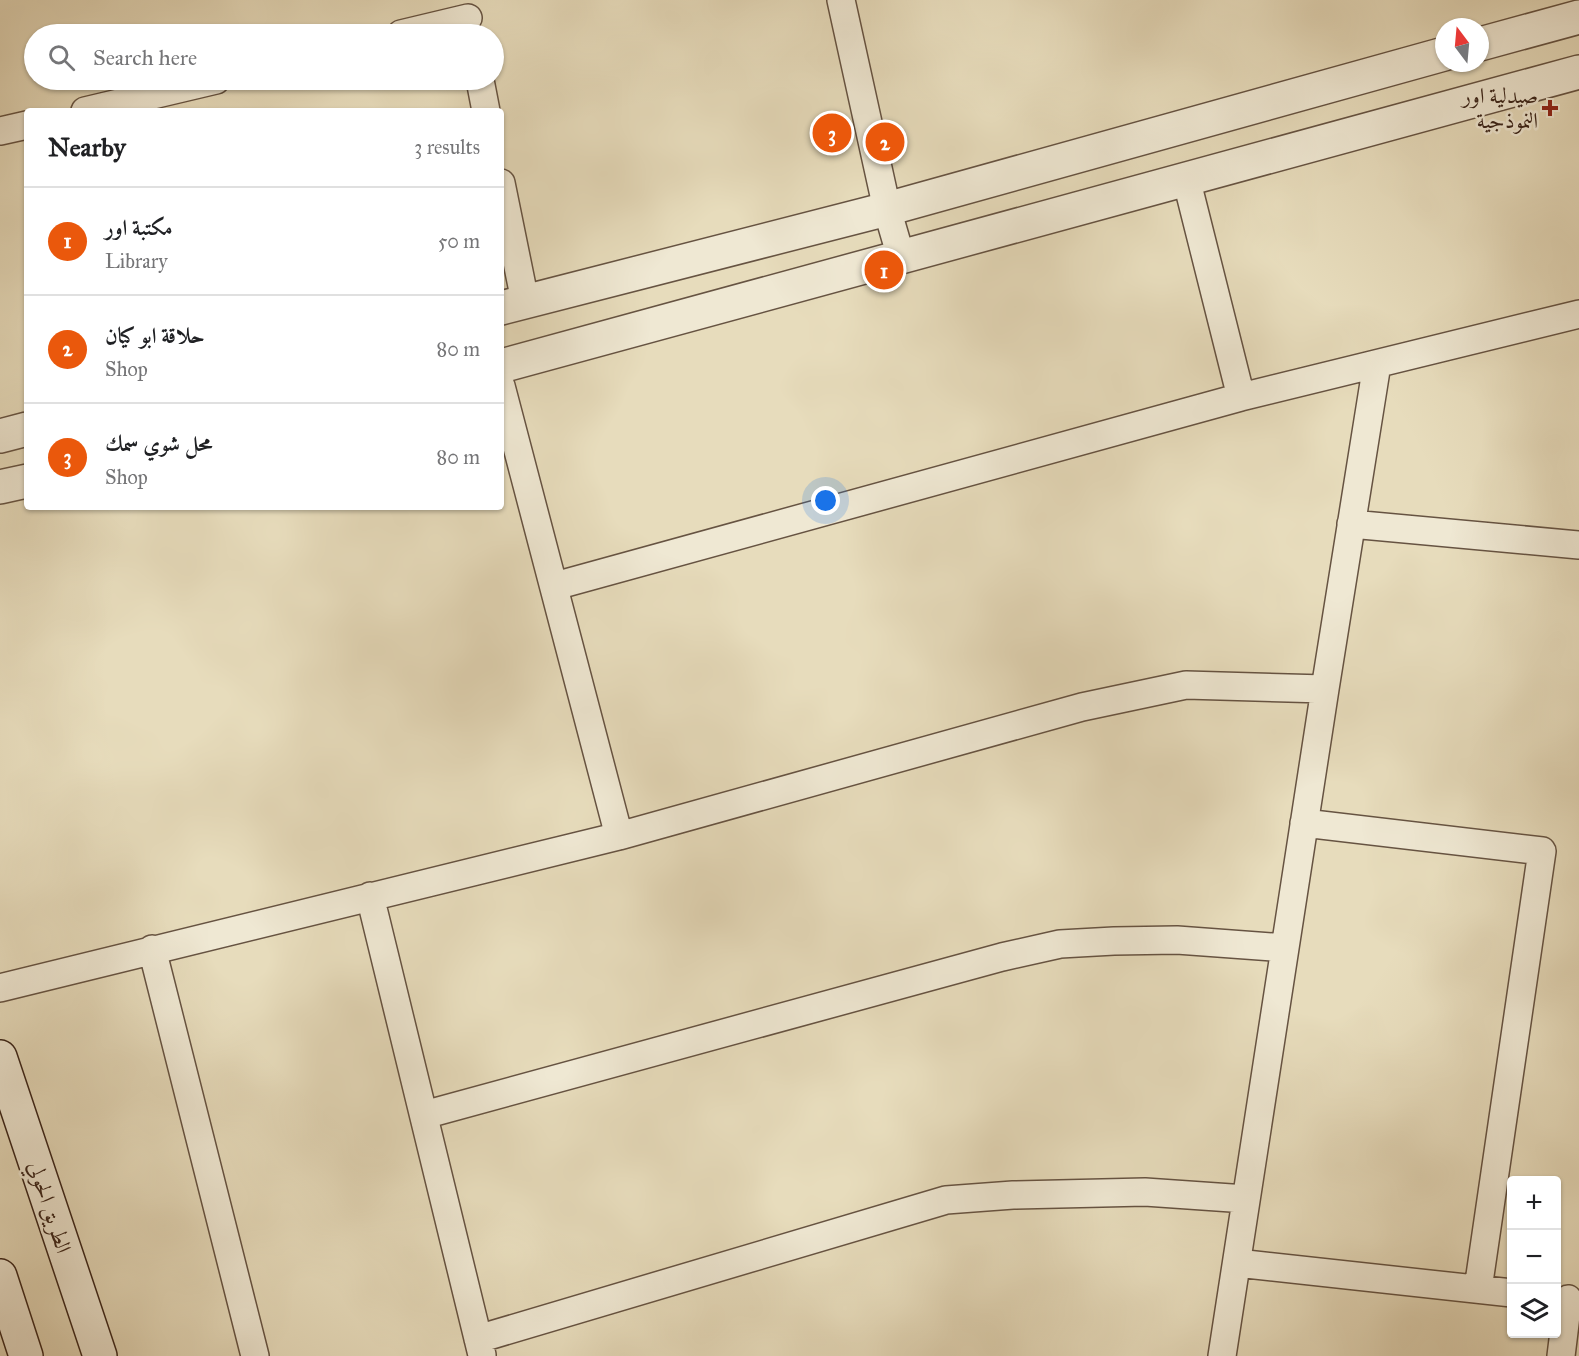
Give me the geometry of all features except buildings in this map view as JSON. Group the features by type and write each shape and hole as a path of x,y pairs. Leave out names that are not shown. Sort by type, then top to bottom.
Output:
{"street":[{"path":"842,0 887,209 901,257"},
{"path":"1489,41 1579,16"},
{"path":"442,24 467,18"},
{"path":"504,213 513,304 887,209 1435,57"},
{"path":"504,365 1579,72"},
{"path":"98,108 174,90"},
{"path":"482,90 485,108"},
{"path":"0,130 24,126"},
{"path":"1186,178 1241,397"},
{"path":"555,586 1241,397 1579,314"},
{"path":"1222,1356 1377,364"},
{"path":"504,397 620,836"},
{"path":"0,436 24,430"},
{"path":"0,488 24,482"},
{"path":"1351,524 1579,545"},
{"path":"0,988 620,836 1082,707 1186,685 1325,688"},
{"path":"1304,823 1542,851 1478,1289"},
{"path":"370,896 481,1347 946,1200 1013,1195 1145,1192 1246,1199"},
{"path":"424,1115 1002,957 1060,944 1177,940 1285,948"},
{"path":"152,949 255,1356"},
{"name":"الطريق الحولي","path":"0,1058 89,1353"},
{"path":"1237,1263 1507,1292"},
{"path":"0,1276 26,1356"},
{"path":"1561,1356 1568,1299"}],"place":[{"name":"صيدلية اور النموذجية","path":"1550,108"},
{"name":"محل شوي سمك","path":"832,133"},
{"name":"حلاقة ابو كيان","path":"885,142"},
{"name":"مكتبة اور","path":"884,270"}]}
